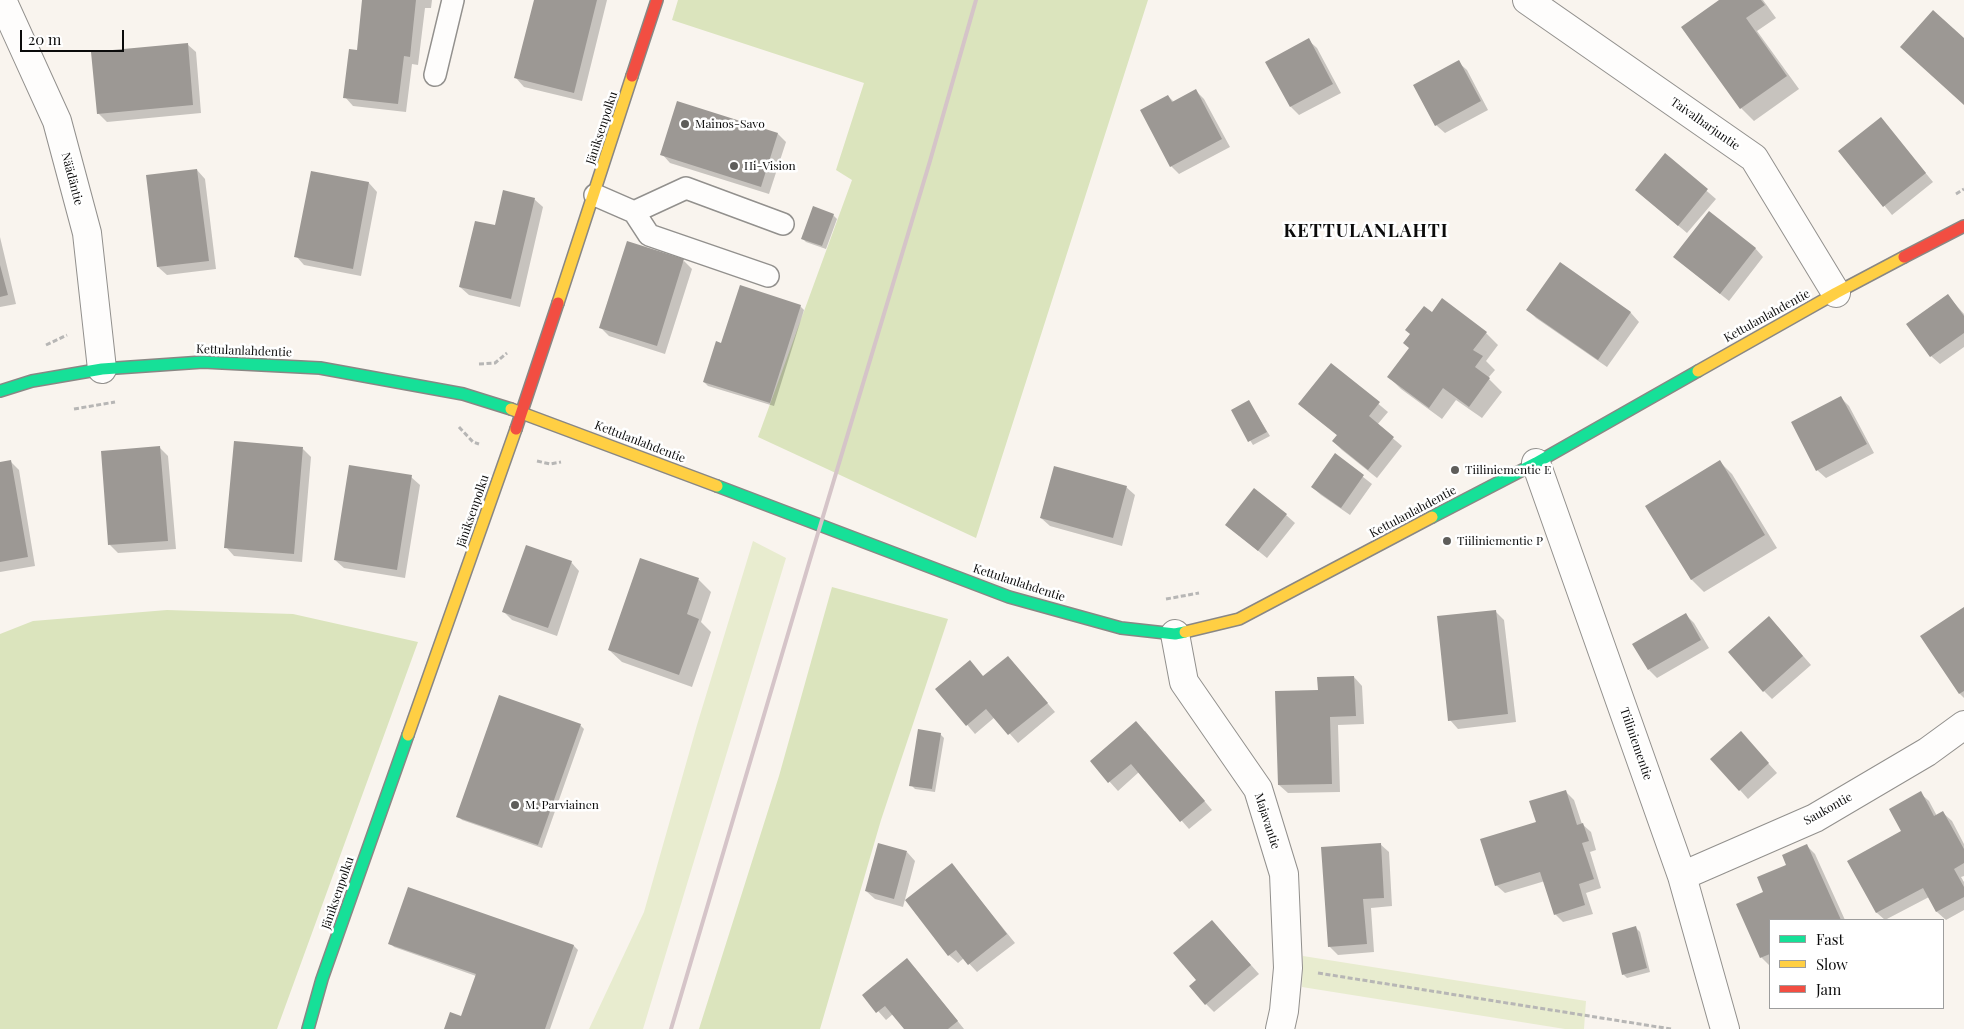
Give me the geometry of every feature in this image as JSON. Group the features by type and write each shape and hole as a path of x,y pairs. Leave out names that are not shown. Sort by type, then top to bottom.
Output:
{"street":[{"name":"Näädäntie","path":"2,0 57,121 86,233 102,369"},
{"name":"Jäniksenpolku","path":"308,1029 322,979 522,412 657,0"},
{"name":"Taivalharjuntie","path":"1527,0 1754,158 1836,293"},
{"name":"Kettulanlahdentie","path":"0,391 32,381 102,369 203,362 320,368 463,394 522,412 1009,597 1122,628 1175,634 1238,619 1536,463 1836,293 1964,226"},
{"name":"Tiiliniementie","path":"1536,463 1682,876 1724,1029"},
{"name":"Majavantie","path":"1175,634 1184,682 1258,789 1284,874 1288,968 1284,1011 1280,1029"},
{"name":"Saukontie","path":"1682,876 1815,818 1927,752 1964,724"}],"lane":[{"path":"435,76 453,0"},
{"path":"634,212 686,188 783,224"},
{"path":"595,194 634,212 649,235 768,276"}],"path":[{"path":"1948,198 1964,189"},
{"path":"65,410 122,401"},
{"path":"456,424 473,442 507,454 550,464 567,461"},
{"path":"1163,599 1206,592"},
{"path":"1288,968 1671,1029"}],"green space":[{"path":"678,0 1148,0 976,538 758,437 852,180 836,170 864,83 672,20"},
{"path":"753,541 786,558 643,1029 589,1029 644,912 697,725"},
{"path":"832,587 948,619 881,820 820,1029 699,1029 779,776"},
{"path":"167,610 293,614 418,642 277,1029 0,1029 0,634 33,621"},
{"path":"1303,956 1586,1001 1584,1029 1565,1029 1302,987"}],"building":[{"path":"362,0 416,0 410,57 404,56 398,104 343,98 349,49 357,50"},
{"path":"534,0 597,0 574,93 514,78"},
{"path":"1719,0 1761,0 1765,5 1746,18 1787,76 1740,109 1681,27"},
{"path":"1933,10 1964,38 1964,105 1900,47"},
{"path":"1309,38 1333,84 1290,107 1265,62"},
{"path":"188,43 193,105 97,114 91,52"},
{"path":"1459,60 1481,101 1435,126 1413,85"},
{"path":"1196,89 1222,139 1170,167 1140,110 1168,95 1172,102"},
{"path":"677,101 778,133 761,187 660,155"},
{"path":"1881,117 1926,173 1883,207 1838,151"},
{"path":"1665,153 1708,189 1678,226 1635,190"},
{"path":"197,169 209,261 157,267 146,175"},
{"path":"311,171 369,182 353,269 294,257"},
{"path":"503,190 535,198 511,299 459,287 475,221 495,225"},
{"path":"813,206 834,214 822,246 801,239"},
{"path":"1709,211 1756,248 1720,294 1673,257"},
{"path":"627,241 684,259 657,346 599,328"},
{"path":"1560,262 1631,312 1598,360 1526,310"},
{"path":"0,265 8,295 0,297"},
{"path":"740,285 801,305 770,403 703,382 716,341 721,343"},
{"path":"1948,294 1964,316 1964,333 1930,357 1906,324"},
{"path":"1442,298 1487,332 1473,350 1483,356 1475,367 1490,378 1469,407 1443,388 1429,408 1387,377 1409,348 1403,343 1410,334 1405,330 1424,306 1432,312"},
{"path":"1331,363 1380,402 1369,416 1394,437 1368,470 1332,441 1337,435 1298,404"},
{"path":"1841,396 1867,444 1816,471 1791,422"},
{"path":"1249,400 1267,432 1248,442 1231,410"},
{"path":"234,441 303,447 294,554 224,548"},
{"path":"160,446 168,541 108,545 101,451"},
{"path":"1335,453 1364,475 1341,508 1311,487"},
{"path":"11,460 28,557 0,562 0,462"},
{"path":"1720,460 1765,535 1691,580 1645,506"},
{"path":"349,465 412,475 397,570 334,560"},
{"path":"1054,466 1127,486 1113,538 1040,518"},
{"path":"1254,488 1287,514 1258,551 1225,525"},
{"path":"526,545 572,561 548,628 502,612"},
{"path":"640,558 699,578 687,614 699,619 679,675 608,650"},
{"path":"1964,607 1964,691 1959,694 1920,636"},
{"path":"1496,610 1508,714 1448,721 1437,616"},
{"path":"1686,613 1701,640 1648,670 1632,644"},
{"path":"1769,616 1803,656 1763,692 1728,652"},
{"path":"1008,656 1048,703 1008,735 986,709 966,726 935,689 970,660 983,676"},
{"path":"1354,676 1356,716 1330,717 1332,784 1278,785 1275,691 1318,690 1317,677"},
{"path":"499,695 581,724 538,845 456,817"},
{"path":"1136,721 1205,801 1180,822 1131,764 1108,783 1090,761"},
{"path":"918,729 941,733 932,789 909,786"},
{"path":"1741,731 1769,763 1739,791 1710,759"},
{"path":"1566,790 1577,825 1583,823 1589,841 1582,843 1594,879 1579,884 1585,905 1554,915 1540,872 1495,886 1480,839 1536,822 1529,801"},
{"path":"1921,791 1934,816 1943,811 1964,849 1964,863 1954,869 1964,887 1964,897 1936,912 1923,888 1876,913 1847,861 1901,831 1889,809"},
{"path":"878,843 907,851 894,899 865,891"},
{"path":"1381,843 1384,898 1363,899 1367,944 1328,947 1321,847"},
{"path":"1807,844 1841,919 1769,919 1769,954 1760,958 1736,904 1763,892 1757,877 1786,865 1782,855"},
{"path":"952,863 1007,934 968,965 956,950 948,956 905,900"},
{"path":"408,887 574,945 545,1029 444,1029 450,1012 461,1016 476,974 388,944"},
{"path":"1212,920 1251,965 1205,1005 1189,986 1196,980 1173,953"},
{"path":"1636,926 1647,968 1622,975 1612,933"},
{"path":"907,958 958,1021 948,1029 904,1029 885,1006 876,1013 862,995"}],"railway":[{"path":"671,1029 930,161 976,0"}],"traffic: fast":[{"path":"0,391 32,381 102,369 203,362 320,368 463,394 511,409"},
{"path":"1432,517 1536,463 1698,371"},
{"path":"717,486 1009,597 1121,628 1175,634 1185,632"},
{"path":"308,1029 322,979 408,735"}],"traffic: slow":[{"path":"558,303 632,76"},
{"path":"1698,371 1904,257"},
{"path":"511,409 717,486"},
{"path":"408,735 516,429"},
{"path":"1185,632 1239,619 1432,517"}],"traffic: jam":[{"path":"632,76 657,0"},
{"path":"1904,257 1964,226"},
{"path":"516,429 558,303"}],"place":[{"name":"Mainos-Savo","path":"685,124"},
{"name":"Hi-Vision","path":"734,166"},
{"name":"Tiiliniementie E","path":"1455,470"},
{"name":"Tiiliniementie P","path":"1447,541"},
{"name":"M. Parviainen","path":"515,805"}],"district":[{"name":"KETTULANLAHTI","path":"1366,231"}]}
